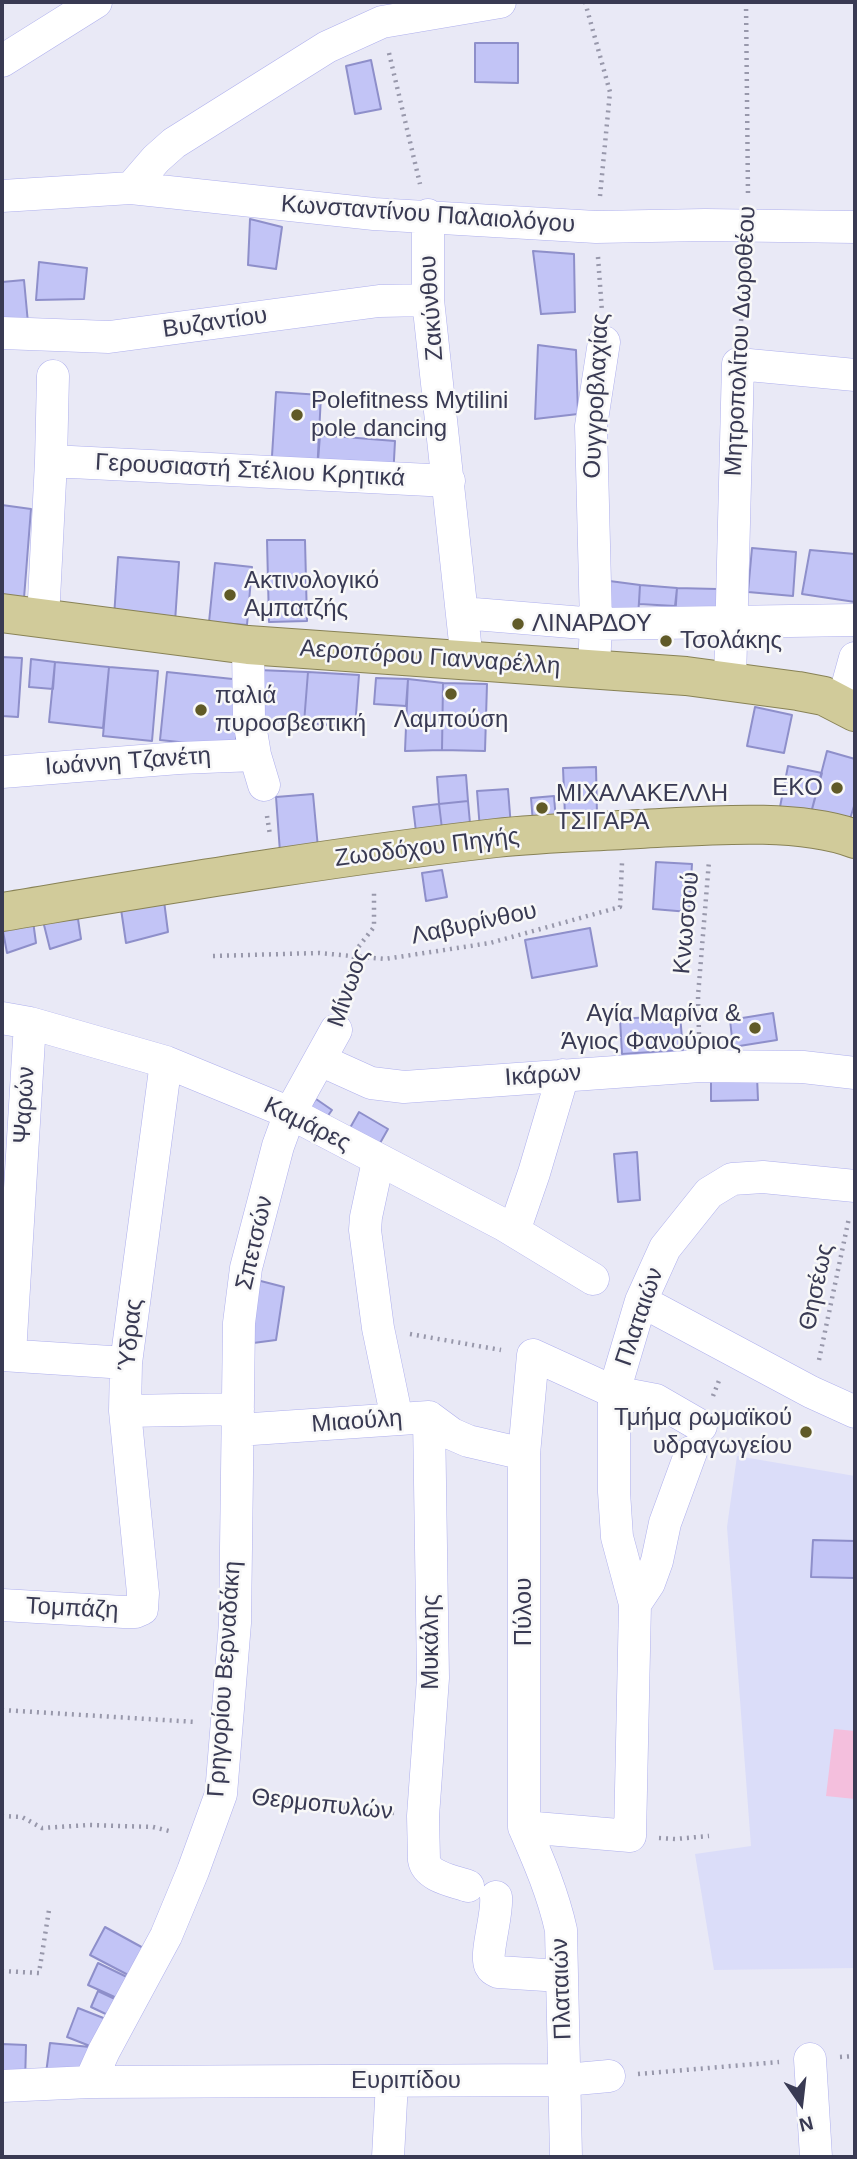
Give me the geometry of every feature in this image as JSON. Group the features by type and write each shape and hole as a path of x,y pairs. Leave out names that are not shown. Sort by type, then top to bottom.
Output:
{"main road":[{"name":"Αεροπόρου Γιανναρέλλη","path":"2,614 248,645 594,668 730,681 824,696 849,709"},
{"name":"Ζωοδόχου Πηγής","path":"2,912 274,867 498,838 712,825 768,825 843,834 855,839"}],"street":[{"path":"2,61 96,2"},
{"path":"131,188 174,142 380,12 500,2"},
{"name":"Κωνσταντίνου Παλαιολόγου","path":"2,195 131,188 374,214 428,215 596,227 855,227"},
{"name":"Ζακύνθου","path":"428,215 428,300 467,661"},
{"name":"Βυζαντίου","path":"2,333 109,337 379,301 428,300"},
{"name":"Ουγγροβλαχίας","path":"594,668 596,624 591,426 604,342"},
{"path":"738,364 855,375"},
{"name":"Μητροπολίτου Δωροθέου","path":"730,681 738,364"},
{"path":"43,619 53,376"},
{"name":"Γερουσιαστή Στέλιου Κρητικά","path":"51,461 449,481"},
{"path":"462,613 596,624 855,620"},
{"path":"248,645 250,719 259,770"},
{"path":"849,709 855,658"},
{"name":"Ιωάννη Τζανέτη","path":"2,772 179,758 259,770"},
{"name":"Καμάρες","path":"16,1021 166,1062 290,1113 514,1231 593,1279"},
{"name":"Ψαρών","path":"6,1355 16,1021"},
{"name":"Μίνωος","path":"290,1113 336,1030"},
{"name":"Ικάρων","path":"320,1060 371,1083 404,1087 700,1066 803,1067 855,1073"},
{"name":"Ύδρας","path":"142,1609 143,1593 125,1411 126,1363 166,1062"},
{"path":"514,1231 563,1074"},
{"name":"Σπετσών","path":"238,1375 239,1323 246,1268 278,1146 290,1113"},
{"path":"378,1161 365,1230 378,1328 397,1419"},
{"name":"Πλαταιών","path":"630,1836 635,1604 617,1537 614,1392 641,1301 665,1248 709,1193 732,1179 763,1177 853,1200"},
{"path":"641,1301 811,1392 855,1412"},
{"path":"6,1355 126,1363"},
{"path":"533,1355 614,1392"},
{"name":"Πύλου","path":"524,1827 524,1454 533,1355"},
{"name":"Γρηγορίου Βερναδάκη","path":"90,2082 104,2050 166,1936 221,1794 234,1623 238,1375"},
{"name":"Πλαταιών","path":"614,1392 656,1400 696,1439 664,1523 657,1562 649,1583 635,1604"},
{"name":"Μιαούλη","path":"125,1411 238,1420 429,1417 452,1434 468,1441 524,1454"},
{"name":"Μυκάλης","path":"429,1417 433,1678 423,1816 425,1866 432,1873 482,1891 497,1908 489,1958 491,1966 498,1972 561,1976"},
{"name":"Τομπάζη","path":"2,1605 124,1612 142,1609"},
{"path":"524,1827 630,1836"},
{"name":"Πλαταιών","path":"524,1827 556,1907 561,1930 566,2157"},
{"path":"810,2059 816,2157"},
{"name":"Ευριπίδου","path":"2,2086 90,2082 565,2080 609,2076"},
{"path":"388,2157 392,2082"}],"path":[{"name":"Ουγγροβλαχίας","path":"585,2 610,92 596,227 604,342"},
{"name":"Μητροπολίτου Δωροθέου","path":"738,364 748,226 746,2"},
{"path":"380,12 428,215"},
{"path":"259,770 274,867"},
{"name":"Κνωσσού","path":"700,1066 698,996 712,825"},
{"name":"Λαβυρίνθου","path":"213,956 319,953 385,959 490,943 620,907 624,830"},
{"name":"Μίνωος","path":"336,1030 356,950 374,928 374,854"},
{"name":"Θησέως","path":"811,1392 853,1200"},
{"path":"378,1328 533,1355"},
{"path":"2,1710 226,1724"},
{"name":"Θερμοπυλών","path":"221,1794 423,1816"},
{"path":"2,1816 22,1817 42,1828 89,1825 153,1826"},
{"path":"630,1836 675,1839 709,1836"},
{"path":"2,1971 39,1972 49,1910"},
{"path":"609,2076 810,2059"}],"shaded area":[{"path":"737,1456 855,1476 855,1968 714,1970 695,1854 751,1846 727,1527"},
{"path":"834,1729 855,1731 855,1799 826,1796"}],"building":[{"path":"475,43 518,43 518,83 475,82"},
{"path":"371,60 381,109 355,114 346,66"},
{"path":"250,219 282,227 276,269 248,265"},
{"path":"533,251 574,254 575,312 541,314"},
{"path":"39,262 87,268 84,299 36,300"},
{"path":"24,280 28,323 2,324 2,282"},
{"path":"538,345 576,350 578,414 535,419"},
{"name":"Polefitness Mytilini pole dancing","path":"276,392 321,395 317,474 271,472"},
{"path":"320,435 395,441 393,479 317,474"},
{"path":"2,505 31,509 24,598 2,595"},
{"path":"267,540 305,540 307,621 269,622"},
{"path":"752,548 796,552 793,596 748,592"},
{"path":"810,550 855,554 855,602 802,594"},
{"path":"118,557 179,562 175,622 114,617"},
{"name":"Ακτινολογικό Αμπατζής","path":"215,563 252,567 247,625 209,622"},
{"path":"602,580 640,585 638,618 601,617"},
{"path":"640,585 677,588 675,606 639,604"},
{"path":"677,588 717,589 717,619 675,618"},
{"path":"2,657 22,658 18,717 2,716"},
{"path":"31,659 55,662 53,689 29,687"},
{"path":"55,662 109,667 103,728 49,722"},
{"path":"109,667 158,671 152,741 103,736"},
{"path":"258,670 308,672 304,723 256,720"},
{"name":"παλιά πυροσβεστική","path":"167,672 242,680 235,748 160,740"},
{"path":"308,672 359,675 355,727 304,723"},
{"path":"376,678 408,679 406,706 374,704"},
{"path":"408,679 443,683 442,750 405,751"},
{"path":"443,683 487,684 485,751 442,750"},
{"path":"755,707 792,715 784,753 747,746"},
{"name":"EKO","path":"827,751 855,759 855,803 850,819 811,813"},
{"path":"788,766 822,773 811,813 780,807"},
{"path":"596,767 597,815 565,816 563,768"},
{"path":"466,775 468,801 439,804 437,777"},
{"path":"508,789 511,827 480,830 477,791"},
{"path":"313,794 318,848 280,852 276,797"},
{"path":"554,796 556,821 533,823 531,798"},
{"path":"468,801 471,834 443,837 439,804"},
{"path":"439,804 443,837 417,840 413,807"},
{"path":"656,862 692,864 689,912 653,909"},
{"path":"442,870 447,897 426,901 422,873"},
{"path":"164,901 168,932 126,943 121,909"},
{"path":"78,919 81,939 50,949 43,921"},
{"path":"33,921 36,943 7,953 2,926"},
{"path":"590,928 597,966 532,978 525,940"},
{"path":"773,1013 777,1040 733,1047 730,1020"},
{"path":"680,1015 683,1050 622,1054 620,1019"},
{"path":"757,1076 758,1100 711,1101 711,1078"},
{"path":"316,1099 332,1110 322,1124 305,1114"},
{"path":"359,1112 388,1129 375,1152 346,1135"},
{"path":"637,1152 640,1200 618,1202 614,1154"},
{"path":"253,1279 284,1287 276,1340 238,1345"},
{"path":"813,1540 855,1541 855,1578 811,1577"},
{"path":"105,1927 147,1950 132,1977 90,1955"},
{"path":"98,1963 129,1978 119,1999 88,1985"},
{"path":"98,1991 117,2000 110,2016 91,2007"},
{"path":"78,2008 106,2019 95,2048 67,2037"},
{"path":"50,2043 90,2047 79,2078 45,2081"},
{"path":"2,2044 26,2045 25,2084 2,2083"}],"place":[{"name":"Polefitness Mytilini pole dancing","path":"297,415"},
{"name":"Ακτινολογικό Αμπατζής","path":"230,595"},
{"name":"ΛΙΝΑΡΔΟΥ","path":"518,624"},
{"name":"Τσολάκης","path":"666,641"},
{"name":"Λαμπούση","path":"451,694"},
{"name":"παλιά πυροσβεστική","path":"201,710"},
{"name":"EKO","path":"837,788"},
{"name":"ΜΙΧΑΛΑΚΕΛΛΗ ΤΣΙΓΑΡΑ","path":"542,808"},
{"name":"Αγία Μαρίνα & Άγιος Φανούριος","path":"755,1028"},
{"name":"Τμήμα ρωμαϊκού υδραγωγείου","path":"806,1432"}]}
